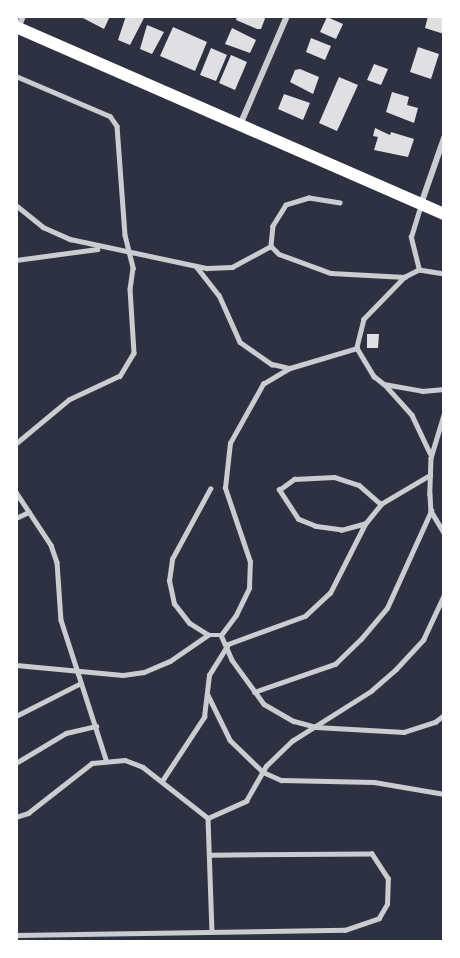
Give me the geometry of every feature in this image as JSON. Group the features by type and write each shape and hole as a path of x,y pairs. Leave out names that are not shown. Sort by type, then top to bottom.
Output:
{"main road":[{"path":"19,24 240,125 444,214"}],"street":[{"path":"240,125 287,16"},
{"path":"421,205 444,138"}],"lane":[{"path":"16,76 110,116 117,126 125,235 131,252 134,353 127,369 69,400 16,444"},
{"path":"271,246 273,226 286,205 309,198 340,203"},
{"path":"16,205 43,227 103,249"},
{"path":"419,270 411,237 421,205"},
{"path":"16,260 71,250 103,249 131,252 196,266 232,267 271,246"},
{"path":"271,246 279,254 331,273 405,277"},
{"path":"196,266 219,295 240,342 272,364 290,368"},
{"path":"431,458 427,439 412,415 374,376 357,348 364,319 405,277 419,270 444,274"},
{"path":"16,665 123,675 144,672 170,661 208,635 221,634 236,615 249,588 250,562 225,488 230,442 263,384 290,368 357,348"},
{"path":"384,384 422,391 444,389"},
{"path":"444,415 431,458 430,476 432,511 444,533"},
{"path":"162,781 204,717 208,675 228,644 305,616 330,593 365,524 381,504 430,476"},
{"path":"365,524 342,530 315,526 298,519 279,490 294,478 333,477 359,485 381,504"},
{"path":"208,635 189,623 174,604 169,581 172,559 210,489"},
{"path":"16,492 51,545 57,562 61,620 106,759"},
{"path":"254,692 335,664 362,639 387,608 432,511"},
{"path":"16,518 29,512"},
{"path":"208,818 246,801 263,772 292,741 316,727 396,669 423,640 444,595"},
{"path":"221,634 228,644 232,660 254,692 264,704 284,716 316,727 404,732 435,722 444,715"},
{"path":"16,716 80,684"},
{"path":"207,695 230,740 263,772 281,780 374,782 444,794"},
{"path":"16,763 66,733 96,726"},
{"path":"16,817 28,813 92,763 106,759 143,767 162,781 185,804 208,818"},
{"path":"208,818 212,931"},
{"path":"16,935 212,931 315,932 364,925 379,918 387,904 388,879 372,854 355,851 211,855"}],"building":[{"path":"79,16 110,16 104,29"},
{"path":"126,16 145,16 130,45 118,40"},
{"path":"237,16 266,16 261,29 257,29 236,20"},
{"path":"428,16 444,16 444,34 425,28"},
{"path":"327,17 343,24 336,39 320,32"},
{"path":"147,25 164,32 152,54 140,49"},
{"path":"173,27 207,42 195,71 160,56"},
{"path":"232,28 256,40 250,53 225,44"},
{"path":"311,38 331,46 325,60 306,52"},
{"path":"418,47 439,54 431,79 410,72"},
{"path":"211,48 227,55 216,81 200,75"},
{"path":"231,55 247,62 235,90 219,83"},
{"path":"374,64 388,69 381,85 367,80"},
{"path":"300,69 319,77 313,94 290,82 295,70"},
{"path":"339,77 358,85 337,131 319,123"},
{"path":"392,92 409,97 407,105 418,108 414,123 386,112"},
{"path":"284,94 310,103 303,120 278,109"},
{"path":"375,128 390,135 391,132 414,139 408,157 374,150 378,137 373,136"},
{"path":"367,334 379,334 378,348 367,348"}]}
